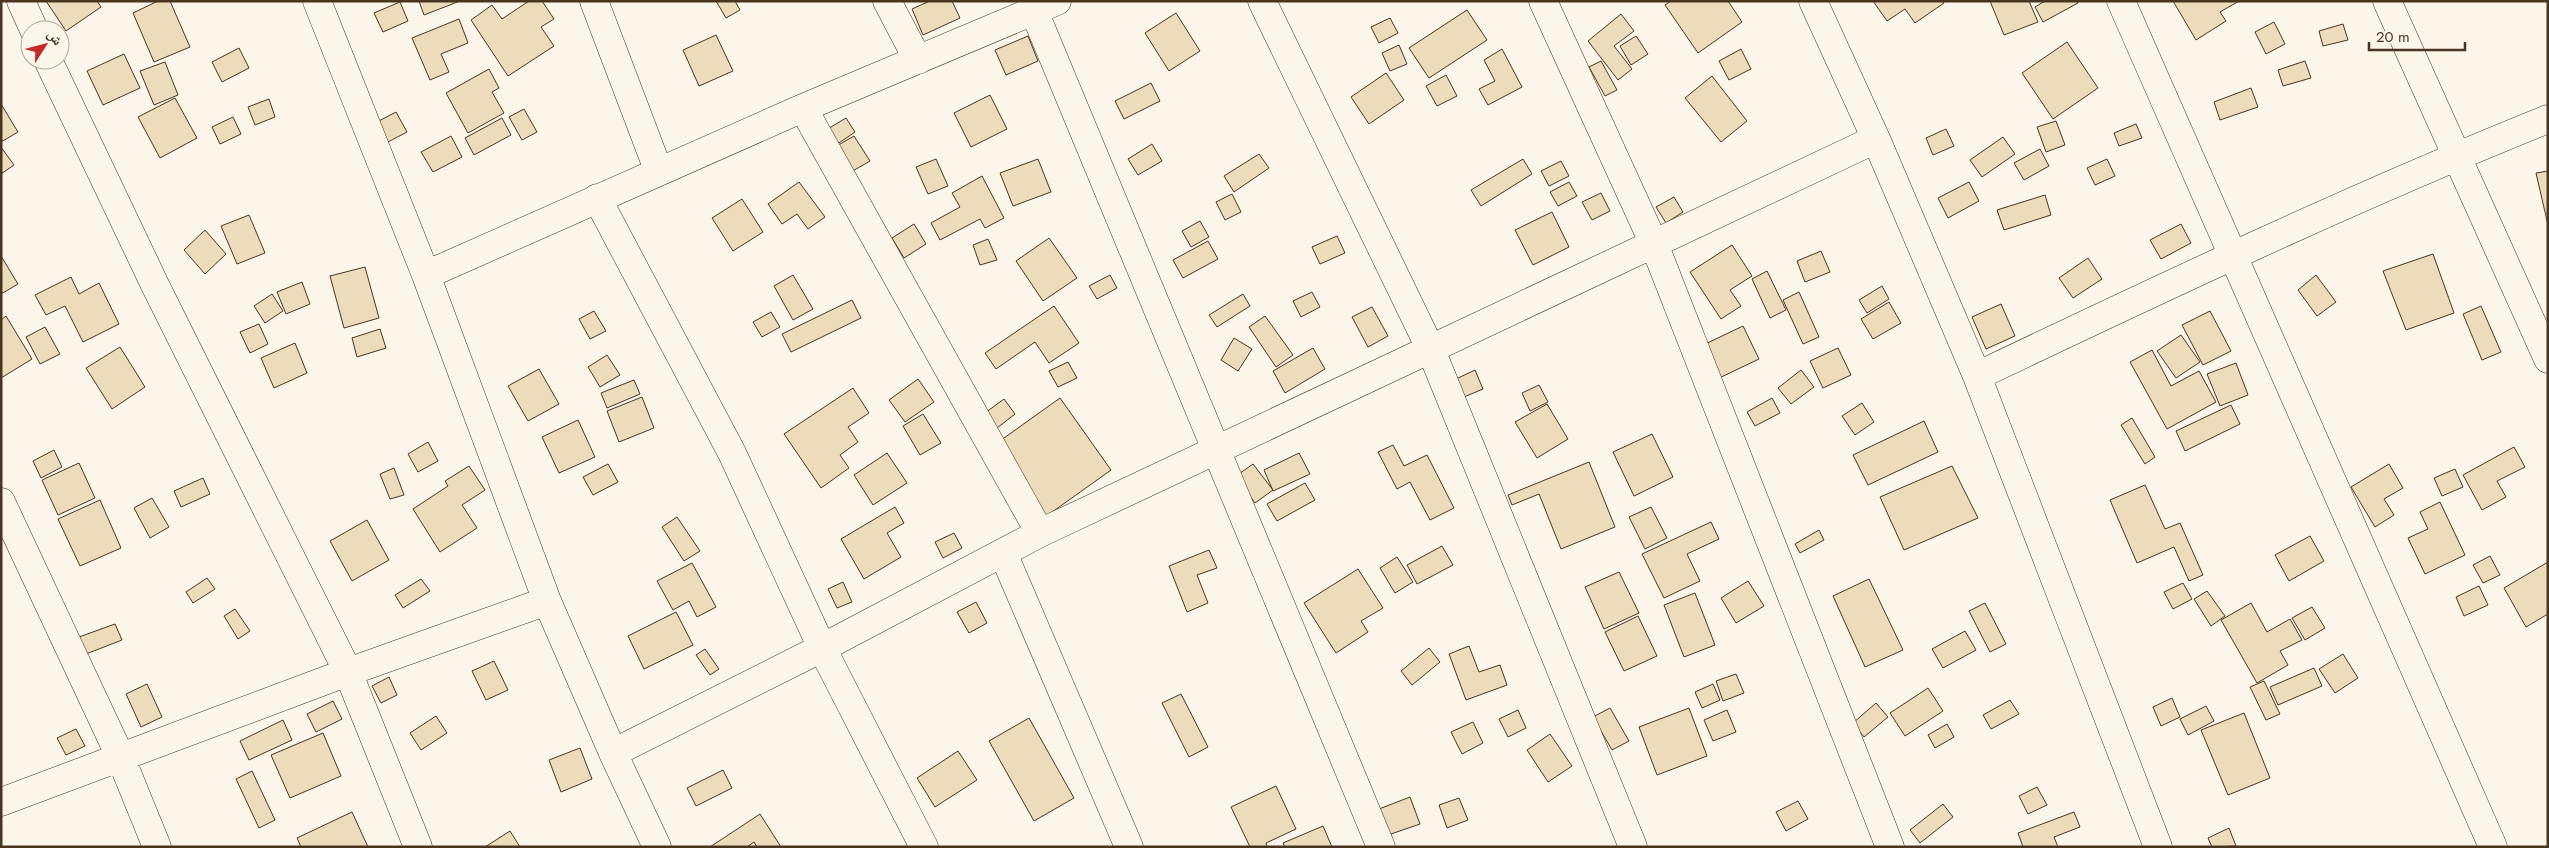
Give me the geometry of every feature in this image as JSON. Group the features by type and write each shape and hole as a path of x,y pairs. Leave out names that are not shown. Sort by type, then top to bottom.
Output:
{"street":[{"path":"21,1 30,20"},
{"path":"317,1 426,275 547,601 613,753 657,847"},
{"path":"594,1 659,172"},
{"path":"888,1 918,60"},
{"path":"1262,1 1431,350 1633,847"},
{"path":"1543,1 1654,244 1890,847"},
{"path":"1813,1 1876,139 1977,376 2158,847"},
{"path":"2120,1 2493,847"},
{"path":"2387,1 2455,156 2548,359"},
{"path":"426,275 803,108 1046,6 1218,449 1381,847"},
{"path":"53,70 155,284 348,672 418,847"},
{"path":"803,108 1040,533"},
{"path":"1977,376 2232,254 2455,156 2548,118"},
{"path":"613,753 822,648 1040,533 1876,139"},
{"path":"597,198 732,453 822,648 924,847"},
{"path":"1,502 120,756 157,847"},
{"path":"1002,553 1129,847"},
{"path":"1,802 348,672 547,601"}],"building":[{"path":"46,1 97,1 101,7 70,28 70,20 59,20"},
{"path":"158,1 170,1 190,47 154,62 133,13"},
{"path":"419,1 460,1 424,15"},
{"path":"529,1 542,1 554,19 541,27 554,46 508,76 471,20 492,5 502,19"},
{"path":"716,1 735,1 740,10 726,18"},
{"path":"930,1 952,1 960,18 923,35 912,9"},
{"path":"1671,1 1728,1 1742,22 1698,53 1665,5"},
{"path":"1873,1 1943,1 1944,3 1915,23 1905,9 1887,21"},
{"path":"1990,1 2029,1 2038,22 2004,35"},
{"path":"2045,1 2077,1 2078,3 2043,22 2035,7"},
{"path":"2173,1 2239,1 2220,12 2226,21 2196,40"},
{"path":"400,2 408,21 383,32 374,13"},
{"path":"1467,10 1487,40 1429,78 1409,48"},
{"path":"1176,13 1200,51 1169,71 1145,33"},
{"path":"1621,14 1634,31 1614,46 1632,69 1618,80 1588,41"},
{"path":"1390,18 1398,33 1379,43 1371,27"},
{"path":"459,19 468,43 441,54 449,72 430,80 412,38"},
{"path":"2274,22 2285,44 2266,54 2255,32"},
{"path":"2343,24 2348,40 2323,46 2319,31"},
{"path":"716,35 733,71 699,86 683,50"},
{"path":"1028,36 1038,61 1006,75 995,50"},
{"path":"1636,36 1648,54 1631,65 1620,46"},
{"path":"2067,42 2098,88 2053,119 2022,73"},
{"path":"1399,45 1407,64 1390,71 1382,53"},
{"path":"239,48 249,68 222,82 212,62"},
{"path":"1502,49 1522,87 1488,105 1479,89 1495,81 1484,60"},
{"path":"1741,49 1751,69 1729,80 1719,61"},
{"path":"124,54 140,88 103,105 87,71"},
{"path":"1601,61 1617,90 1605,96 1589,67"},
{"path":"2305,61 2311,78 2283,86 2278,70"},
{"path":"165,62 178,95 154,105 140,71"},
{"path":"489,69 499,88 492,92 504,113 468,133 446,93"},
{"path":"1386,73 1404,100 1369,124 1351,97"},
{"path":"1446,75 1457,96 1437,106 1426,86"},
{"path":"1712,76 1747,121 1721,142 1685,98"},
{"path":"1151,83 1160,101 1124,119 1115,101"},
{"path":"2251,88 2258,107 2220,120 2214,102"},
{"path":"990,95 1007,129 971,147 954,113"},
{"path":"175,98 197,138 160,158 138,117"},
{"path":"269,99 275,117 255,125 248,107"},
{"path":"1,104 18,132 1,142"},
{"path":"524,109 537,132 522,140 509,117"},
{"path":"396,112 407,132 388,142 377,122"},
{"path":"233,117 241,134 220,144 212,127"},
{"path":"502,118 511,135 474,155 465,138"},
{"path":"846,118 855,132 836,145 826,130"},
{"path":"2056,121 2065,145 2046,152 2037,127"},
{"path":"2136,124 2142,138 2119,146 2114,133"},
{"path":"1946,129 1954,146 1933,155 1926,138"},
{"path":"451,136 462,157 433,172 421,152"},
{"path":"854,136 870,161 851,172 835,147"},
{"path":"2003,137 2015,154 1982,177 1970,160"},
{"path":"1152,144 1162,161 1138,175 1128,159"},
{"path":"1,147 14,165 1,174"},
{"path":"2040,149 2049,166 2024,180 2014,163"},
{"path":"1259,154 1269,168 1234,192 1224,176"},
{"path":"936,159 948,186 928,194 916,167"},
{"path":"1038,159 1051,192 1013,206 1000,173"},
{"path":"1523,159 1532,174 1481,206 1471,190"},
{"path":"2107,159 2115,176 2095,185 2087,168"},
{"path":"1561,161 1569,176 1549,186 1541,171"},
{"path":"2548,171 2548,225 2536,173"},
{"path":"982,176 1004,218 985,228 980,219 940,240 931,223 960,207 952,193"},
{"path":"799,182 825,217 808,229 797,214 782,224 768,204"},
{"path":"1569,182 1577,196 1558,206 1550,192"},
{"path":"1969,182 1979,201 1948,218 1938,198"},
{"path":"1601,193 1610,211 1592,220 1582,202"},
{"path":"1232,194 1241,212 1225,220 1216,202"},
{"path":"2045,195 2051,215 2004,230 1997,210"},
{"path":"1674,197 1683,212 1666,223 1656,207"},
{"path":"742,199 763,232 733,251 712,218"},
{"path":"1552,212 1569,247 1533,265 1515,230"},
{"path":"249,215 265,253 237,264 221,226"},
{"path":"1200,221 1209,237 1191,247 1182,231"},
{"path":"914,224 926,244 904,258 892,238"},
{"path":"2181,224 2191,243 2161,259 2150,240"},
{"path":"205,230 226,254 205,274 184,250"},
{"path":"1337,236 1345,253 1320,264 1312,247"},
{"path":"1049,238 1077,278 1043,301 1016,261"},
{"path":"988,239 997,260 980,265 973,245"},
{"path":"1208,241 1218,259 1183,278 1173,260"},
{"path":"1732,245 1752,276 1730,290 1741,306 1721,319 1690,272"},
{"path":"1821,251 1830,272 1805,282 1797,261"},
{"path":"2433,254 2454,313 2406,330 2383,271"},
{"path":"1,256 18,284 1,294"},
{"path":"2088,258 2102,279 2073,298 2059,278"},
{"path":"365,267 379,318 344,328 330,276"},
{"path":"1767,271 1786,310 1770,318 1752,279"},
{"path":"793,275 813,309 793,320 774,286"},
{"path":"1110,275 1117,288 1097,299 1089,286"},
{"path":"2316,275 2336,302 2317,316 2298,290"},
{"path":"71,277 79,294 99,283 119,324 83,342 65,306 46,315 35,295"},
{"path":"302,282 310,304 286,314 277,292"},
{"path":"1882,286 1889,299 1867,313 1859,300"},
{"path":"1312,292 1320,307 1301,317 1293,301"},
{"path":"1799,292 1819,337 1803,344 1783,300"},
{"path":"272,294 283,311 265,323 254,306"},
{"path":"1243,294 1250,306 1217,327 1209,315"},
{"path":"852,300 861,318 791,352 782,334"},
{"path":"1889,302 1901,323 1873,339 1861,319"},
{"path":"2001,304 2015,336 1986,349 1972,317"},
{"path":"1054,306 1079,343 1049,363 1035,342 996,369 985,353"},
{"path":"2481,306 2501,352 2482,360 2463,314"},
{"path":"1372,307 1388,336 1368,347 1352,317"},
{"path":"594,311 606,331 590,339 579,319"},
{"path":"2210,311 2231,351 2203,365 2182,325"},
{"path":"771,312 780,327 762,337 753,322"},
{"path":"6,316 32,359 1,378 1,320"},
{"path":"1265,316 1293,355 1276,367 1249,327"},
{"path":"259,324 268,344 250,353 240,332"},
{"path":"1743,326 1759,359 1715,380 1699,347"},
{"path":"45,327 60,354 40,364 26,337"},
{"path":"380,329 386,348 357,357 352,338"},
{"path":"2181,335 2200,362 2176,378 2157,351"},
{"path":"1234,338 1252,349 1238,371 1221,360"},
{"path":"295,343 307,373 274,388 261,358"},
{"path":"120,347 145,387 112,409 86,368"},
{"path":"1313,348 1325,369 1285,393 1273,371"},
{"path":"1838,348 1851,375 1823,388 1810,361"},
{"path":"2152,350 2171,386 2199,371 2216,402 2167,429 2130,362"},
{"path":"607,355 620,375 600,387 588,367"},
{"path":"1068,362 1077,378 1058,387 1049,371"},
{"path":"2236,363 2248,395 2220,406 2207,374"},
{"path":"539,369 559,404 528,421 508,386"},
{"path":"1475,370 1483,389 1464,397 1456,379"},
{"path":"1801,370 1814,387 1791,404 1778,388"},
{"path":"918,379 934,402 905,422 889,400"},
{"path":"634,380 640,394 607,408 601,393"},
{"path":"1539,385 1548,402 1530,411 1522,393"},
{"path":"853,388 869,413 848,427 858,442 840,455 849,468 821,488 784,434"},
{"path":"642,397 654,428 619,442 607,411"},
{"path":"1060,398 1111,470 1041,520 990,448"},
{"path":"1772,398 1780,413 1755,426 1747,412"},
{"path":"1004,399 1015,414 997,428 985,413"},
{"path":"1862,403 1874,422 1855,435 1842,416"},
{"path":"1547,404 1568,439 1537,458 1515,422"},
{"path":"2231,405 2240,424 2185,451 2176,431"},
{"path":"923,414 941,443 920,455 903,426"},
{"path":"2132,418 2155,457 2145,464 2121,425"},
{"path":"578,420 595,457 559,473 542,437"},
{"path":"1924,421 1938,452 1868,485 1853,455"},
{"path":"1652,434 1673,477 1634,496 1613,452"},
{"path":"428,442 438,461 418,472 408,454"},
{"path":"1393,445 1404,466 1427,455 1454,508 1430,520 1410,482 1397,489 1378,452"},
{"path":"2514,447 2525,467 2497,481 2506,497 2482,510 2463,475"},
{"path":"54,450 62,467 41,478 33,461"},
{"path":"887,453 907,483 873,505 854,475"},
{"path":"1299,453 1310,474 1273,491 1264,470"},
{"path":"1589,462 1615,527 1561,549 1539,494 1512,505 1508,495"},
{"path":"79,463 95,498 58,515 42,480"},
{"path":"608,464 618,482 593,495 583,477"},
{"path":"1253,464 1273,490 1255,503 1236,476"},
{"path":"2389,464 2403,488 2384,499 2394,515 2375,527 2351,487"},
{"path":"469,466 485,490 462,505 477,528 440,552 413,509 448,486 445,481"},
{"path":"1952,466 1978,518 1904,550 1880,497"},
{"path":"394,468 404,495 390,499 380,474"},
{"path":"2455,469 2463,487 2442,496 2434,478"},
{"path":"203,478 210,494 181,507 174,491"},
{"path":"1305,483 1315,500 1277,521 1267,504"},
{"path":"2145,485 2165,529 2180,523 2203,575 2189,581 2174,547 2137,563 2110,500"},
{"path":"152,498 169,527 150,538 134,508"},
{"path":"100,500 121,548 80,566 58,519"},
{"path":"2440,502 2465,555 2425,574 2408,538 2428,529 2420,512"},
{"path":"895,507 904,523 887,533 901,557 864,579 841,539"},
{"path":"1651,507 1667,538 1645,549 1629,517"},
{"path":"677,517 700,551 684,561 662,527"},
{"path":"367,520 389,560 352,581 330,541"},
{"path":"1711,522 1719,539 1687,554 1700,581 1664,598 1642,554"},
{"path":"1819,530 1824,540 1800,553 1795,544"},
{"path":"954,533 962,548 943,558 935,542"},
{"path":"2310,536 2324,561 2289,581 2275,555"},
{"path":"1442,546 1453,565 1417,584 1407,565"},
{"path":"1209,550 1217,568 1197,575 1208,603 1187,612 1169,566"},
{"path":"2490,556 2500,575 2483,583 2473,565"},
{"path":"1397,557 1413,582 1395,593 1380,568"},
{"path":"2548,562 2548,614 2526,627 2504,588"},
{"path":"692,563 716,607 697,617 689,601 673,610 657,581"},
{"path":"1358,569 1383,608 1361,621 1368,632 1336,653 1304,603"},
{"path":"1619,572 1639,613 1604,629 1585,587"},
{"path":"207,578 215,589 193,603 186,592"},
{"path":"421,579 430,591 403,608 395,595"},
{"path":"1869,579 1903,650 1865,667 1833,596"},
{"path":"1748,581 1764,606 1736,623 1721,598"},
{"path":"843,582 852,602 837,608 828,589"},
{"path":"2183,583 2192,599 2173,609 2164,592"},
{"path":"2479,586 2488,605 2464,616 2456,597"},
{"path":"2207,591 2225,616 2211,626 2194,599"},
{"path":"1695,593 1715,645 1684,657 1664,605"},
{"path":"976,602 987,623 969,633 957,612"},
{"path":"1985,603 2006,644 1990,652 1969,611"},
{"path":"2251,603 2267,632 2290,619 2302,640 2280,651 2288,665 2257,683 2221,620"},
{"path":"2312,607 2325,628 2305,640 2292,618"},
{"path":"235,609 250,631 238,639 224,616"},
{"path":"676,612 693,645 644,669 628,636"},
{"path":"1638,616 1657,656 1624,671 1605,632"},
{"path":"115,624 122,640 86,654 79,637"},
{"path":"1965,631 1976,650 1943,668 1932,649"},
{"path":"1469,646 1479,672 1500,665 1507,685 1466,700 1449,654"},
{"path":"1429,648 1440,662 1412,685 1401,671"},
{"path":"705,649 719,669 710,675 696,655"},
{"path":"2343,654 2358,678 2335,693 2319,669"},
{"path":"494,661 508,690 486,700 472,671"},
{"path":"2314,668 2322,686 2278,705 2270,687"},
{"path":"1736,674 1744,693 1723,701 1716,681"},
{"path":"389,677 397,695 381,703 372,686"},
{"path":"2264,681 2280,714 2266,720 2250,687"},
{"path":"147,684 162,717 141,727 126,694"},
{"path":"1713,684 1720,700 1702,708 1695,692"},
{"path":"1928,688 1943,711 1905,736 1890,713"},
{"path":"1181,694 1208,747 1189,757 1162,703"},
{"path":"2172,698 2180,717 2161,726 2153,707"},
{"path":"2010,700 2019,714 1991,729 1983,715"},
{"path":"333,701 342,719 316,732 307,714"},
{"path":"1876,703 1888,717 1864,737 1853,723"},
{"path":"2206,706 2214,721 2188,735 2180,719"},
{"path":"1610,708 1629,741 1612,750 1593,717"},
{"path":"1689,708 1707,756 1657,775 1639,727"},
{"path":"1518,710 1526,728 1508,737 1499,719"},
{"path":"1727,710 1736,732 1713,741 1704,720"},
{"path":"2244,713 2270,778 2228,795 2201,730"},
{"path":"436,716 447,733 421,750 410,733"},
{"path":"1029,718 1074,798 1034,821 989,741"},
{"path":"283,720 292,740 249,760 240,741"},
{"path":"1473,722 1483,743 1462,754 1451,732"},
{"path":"1947,724 1954,737 1935,748 1928,735"},
{"path":"76,729 85,746 66,755 57,738"},
{"path":"323,733 341,776 290,798 271,755"},
{"path":"1550,734 1572,766 1548,782 1527,750"},
{"path":"580,748 592,779 561,792 549,760"},
{"path":"958,751 977,780 935,807 917,778"},
{"path":"723,770 732,788 696,806 687,788"},
{"path":"252,771 275,820 259,828 236,779"},
{"path":"1276,786 1296,829 1266,843 1267,847 1250,847 1231,807"},
{"path":"2037,787 2047,805 2028,814 2019,796"},
{"path":"1410,797 1420,824 1388,835 1379,809"},
{"path":"1459,798 1468,820 1447,828 1439,805"},
{"path":"1798,801 1808,819 1786,831 1776,812"},
{"path":"1943,804 1953,817 1920,843 1910,830"},
{"path":"352,812 368,847 301,847 297,838"},
{"path":"2074,812 2080,827 2054,837 2058,847 2023,847 2018,833"},
{"path":"760,814 781,847 757,847 754,842 747,847 710,847"},
{"path":"1323,826 1332,847 1285,847 1283,843"},
{"path":"2229,828 2236,846 2212,847 2208,838"},
{"path":"510,831 520,847 485,847"}]}
